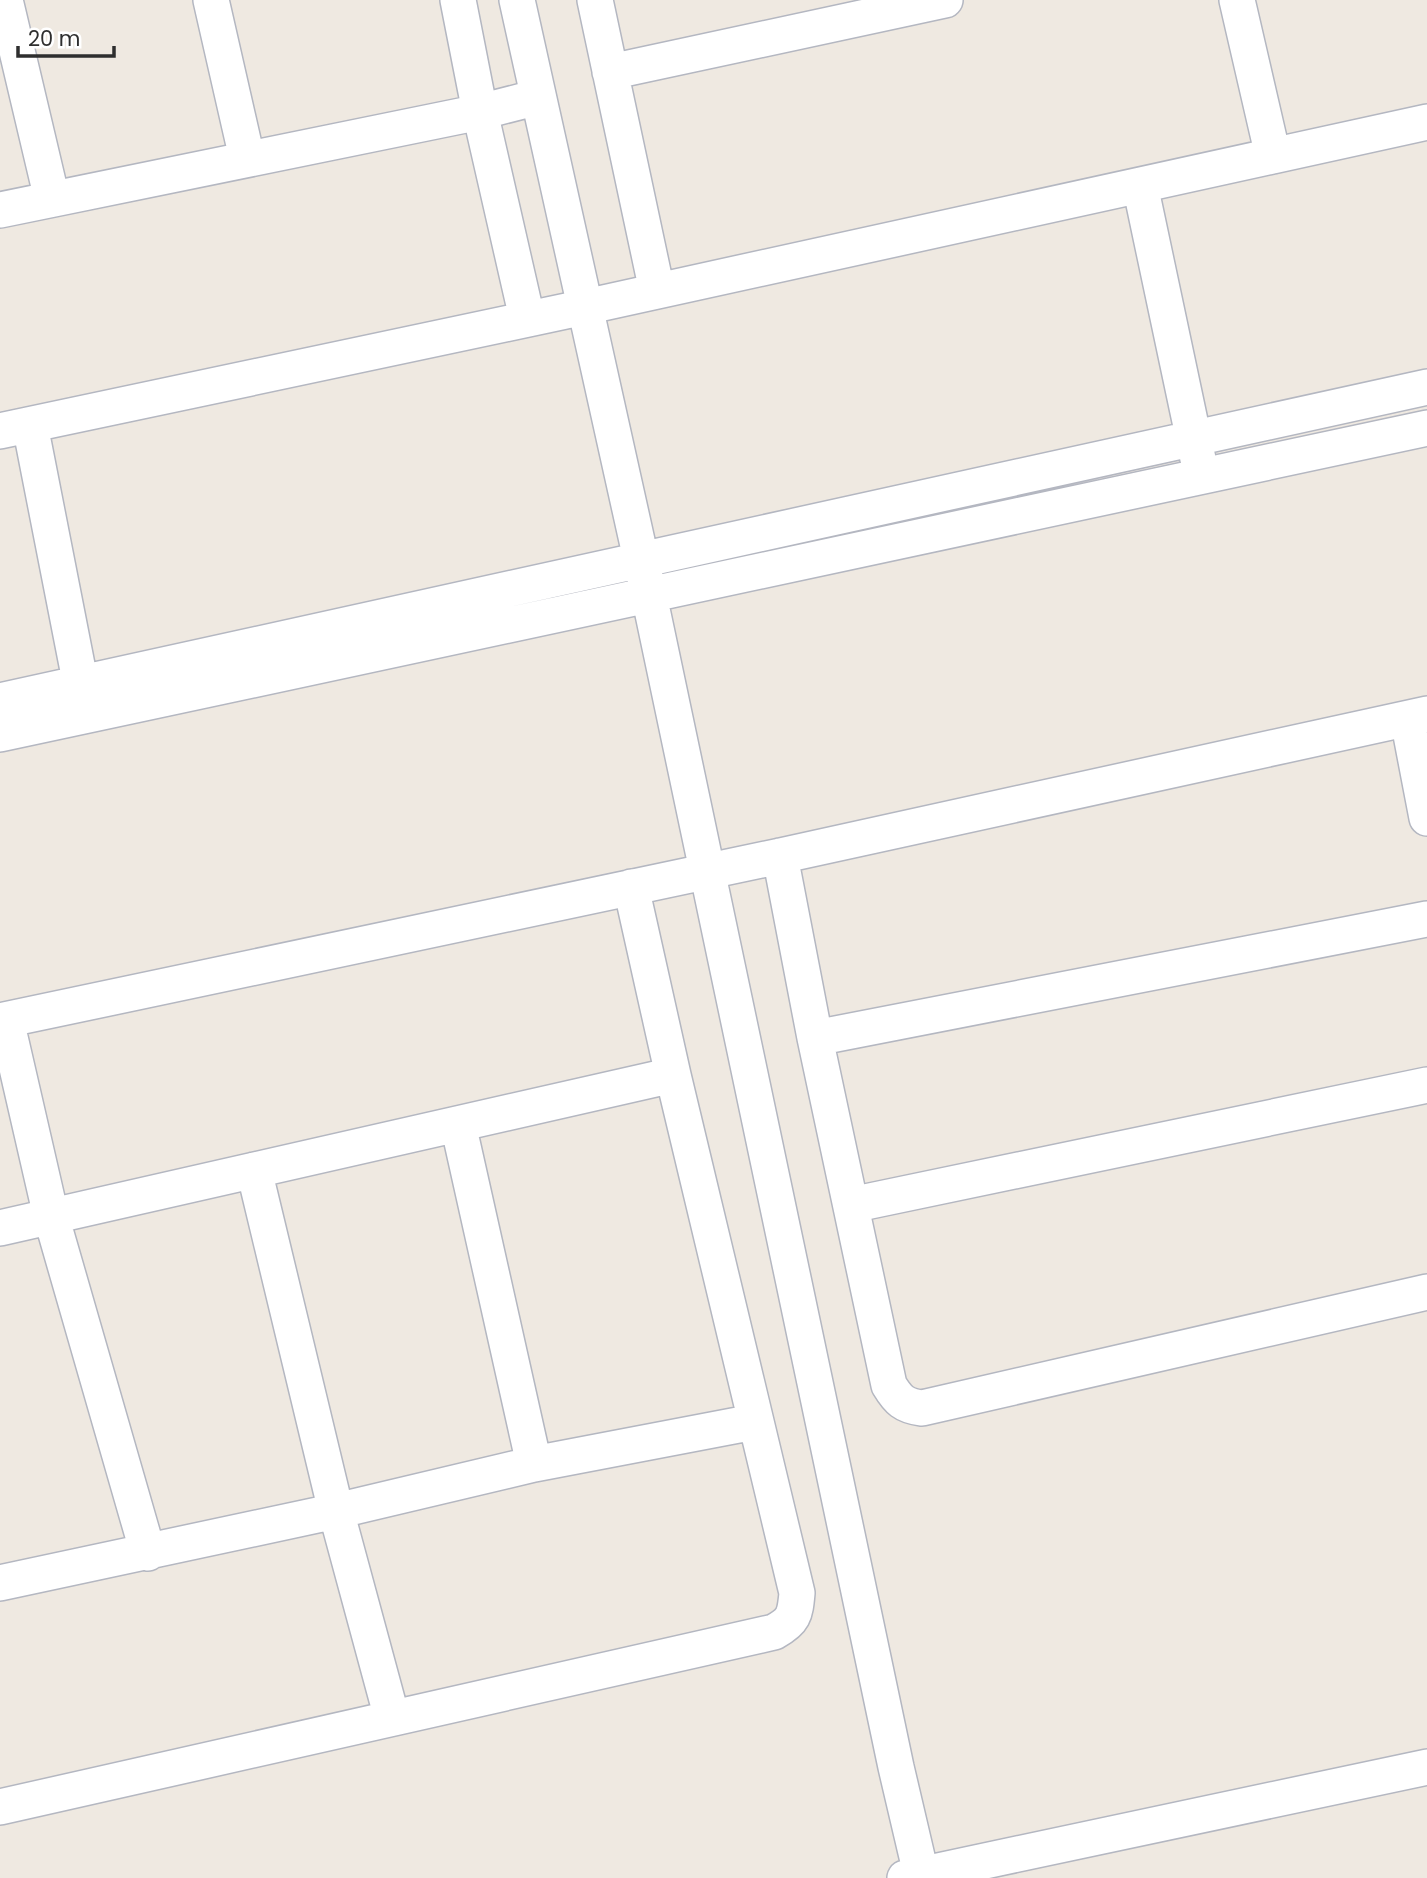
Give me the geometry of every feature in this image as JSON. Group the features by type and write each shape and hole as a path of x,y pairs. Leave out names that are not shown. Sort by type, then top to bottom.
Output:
{"street":[{"path":"5,0 52,199"},
{"path":"211,0 247,159"},
{"path":"458,0 480,112 527,318"},
{"path":"517,0 642,560 896,1767 916,1877 995,1868 1427,1767"},
{"path":"595,0 657,291"},
{"path":"610,72 829,12 945,0"},
{"path":"1237,0 1273,156"},
{"path":"0,210 480,112 538,97"},
{"path":"84,699 15,428 585,307 1427,122"},
{"path":"1140,185 1202,476"},
{"path":"0,734 84,699 642,560 1427,387"},
{"path":"0,701 84,699 649,595 1427,428"},
{"path":"148,1552 51,1216 3,1021 707,872 1418,717 1427,818"},
{"path":"779,856 815,1038 890,1385 898,1400 909,1407 922,1408 1427,1293"},
{"path":"0,1807 774,1632 788,1624 796,1612 797,1593 754,1422 631,887"},
{"path":"815,1038 1427,919"},
{"path":"0,1228 673,1075"},
{"path":"851,1205 1427,1085"},
{"path":"458,1124 534,1464"},
{"path":"254,1170 336,1511 392,1717"},
{"path":"0,1583 336,1511 534,1464 754,1422"}]}
